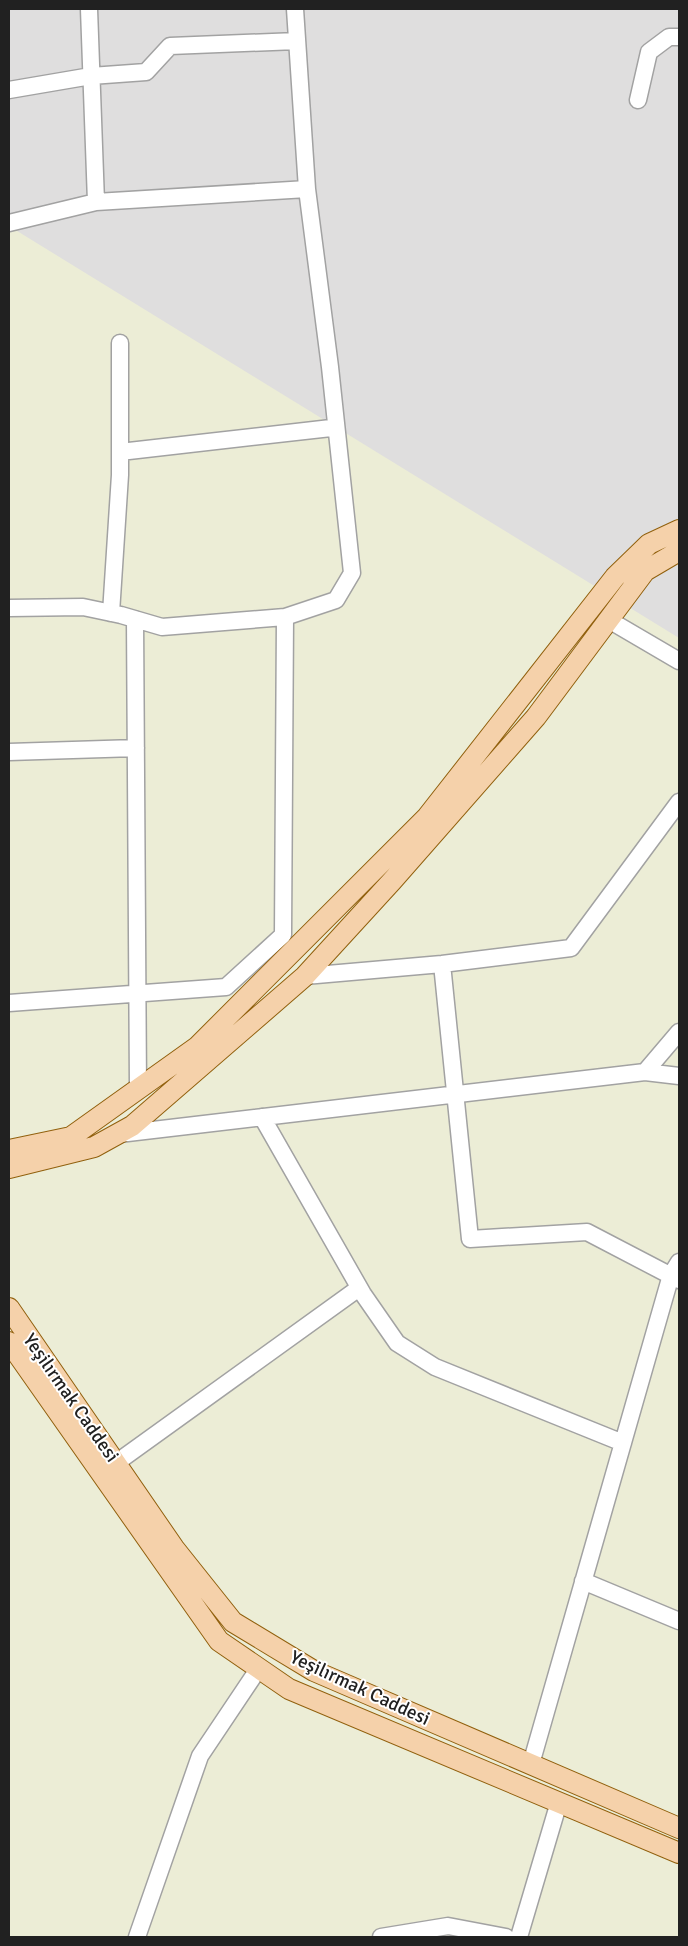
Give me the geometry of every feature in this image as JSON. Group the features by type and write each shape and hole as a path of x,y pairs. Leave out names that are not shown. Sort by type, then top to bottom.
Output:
{"main road":[{"path":"9,1150 71,1137 196,1047 427,817 615,577 649,544 679,530"},
{"path":"9,1168 94,1147 132,1126 305,976 392,881 536,717 645,572 679,551"},
{"name":"Yeşilırmak Caddesi","path":"9,1308 174,1548 233,1622 314,1671 679,1828"},
{"name":"Yeşilırmak Caddesi","path":"9,1342 219,1641 289,1689 679,1852"}],"street":[{"path":"89,9 96,202"},
{"path":"9,608 82,607 162,627 286,617 336,600 352,572 330,367 307,189 295,9"},
{"path":"638,100 649,52 669,37 679,37"},
{"path":"9,90 92,76 146,72 170,46 297,41"},
{"path":"9,223 96,202 307,189"},
{"path":"111,613 120,452 120,343"},
{"path":"120,452 331,428"},
{"path":"9,1003 226,987 283,935 286,617"},
{"path":"135,619 138,1089"},
{"path":"609,620 679,661"},
{"path":"9,752 136,748"},
{"path":"305,976 442,964 571,948 679,802"},
{"path":"442,964 470,1239 587,1232 676,1272 623,1443 531,1764"},
{"path":"646,1072 679,1032"},
{"path":"117,1134 646,1072 679,1076"},
{"path":"262,1117 359,1288 397,1343 435,1367 623,1443"},
{"path":"116,1463 359,1288"},
{"path":"583,1581 679,1621"},
{"path":"137,1937 200,1756 259,1668"},
{"path":"519,1937 560,1802"},
{"path":"381,1937 448,1926 506,1937"}],"shaded area":[{"path":"9,9 679,9 679,1937 9,1190"}],"green space":[{"path":"9,226 679,638 679,1937 9,1937"}]}
